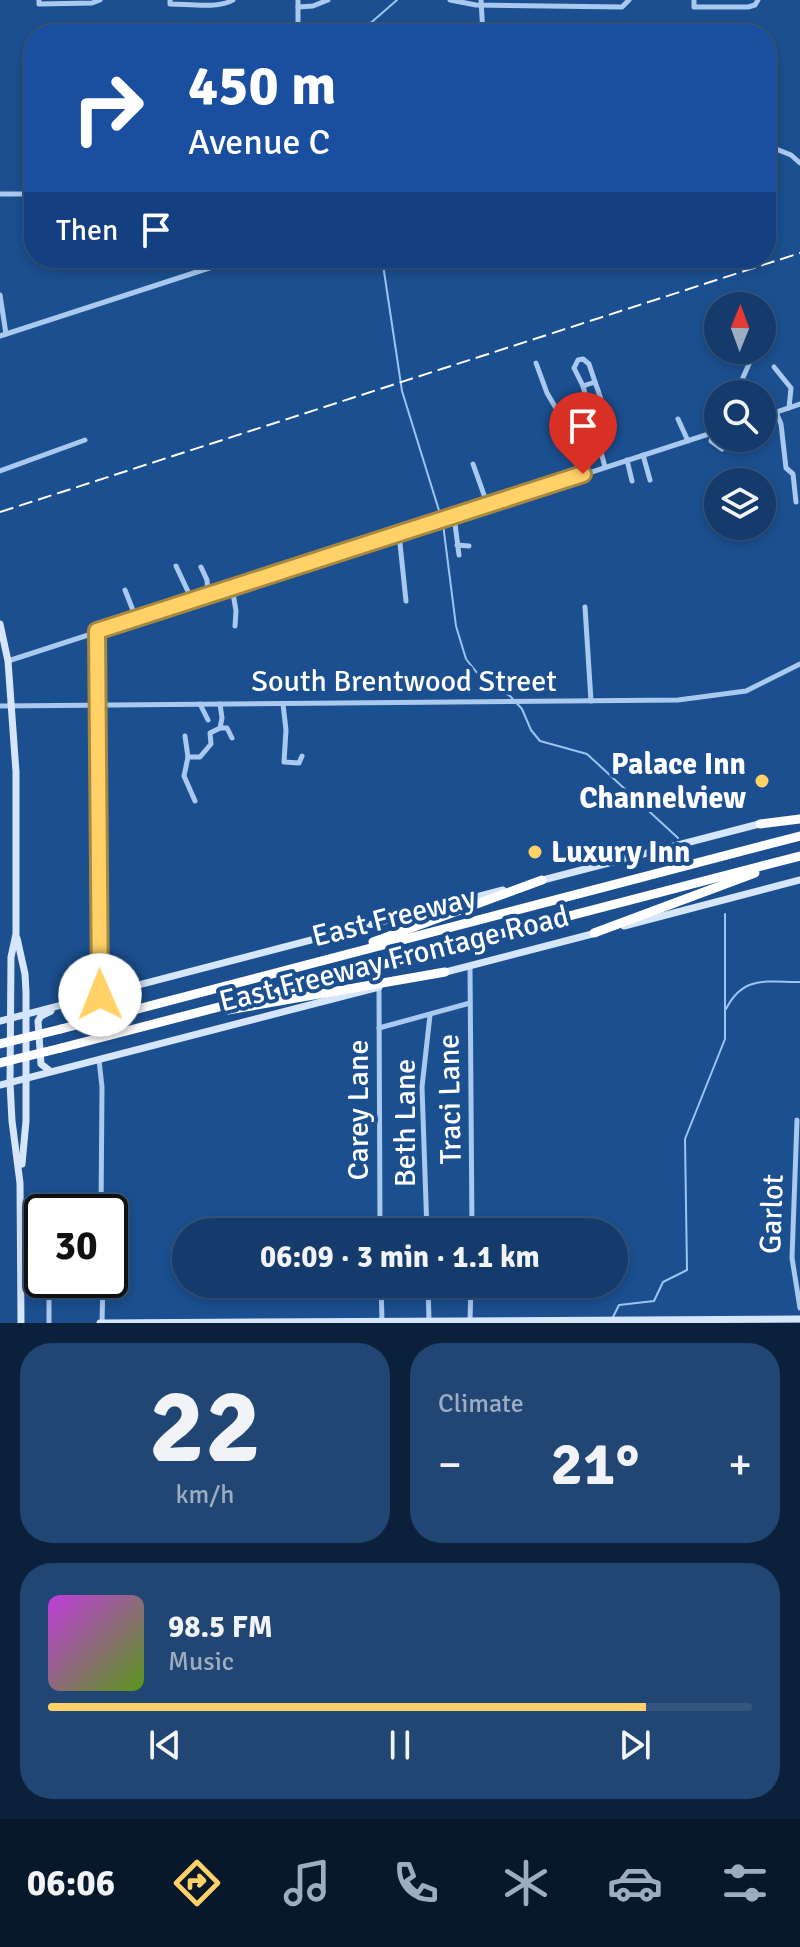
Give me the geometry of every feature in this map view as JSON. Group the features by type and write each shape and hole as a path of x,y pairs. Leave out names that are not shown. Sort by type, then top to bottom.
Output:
{"highway":[{"path":"760,824 800,817"},
{"name":"East Freeway","path":"0,1044 800,836"},
{"path":"594,933 800,856"},
{"name":"East Freeway","path":"0,1063 800,856"},
{"path":"357,950 384,937 542,880"},
{"path":"166,1020 445,972"}],"main road":[{"path":"0,624 8,661 16,772 16,934 11,957 10,1083 20,1183"},
{"name":"East Freeway Frontage Road","path":"0,1021 760,824"},
{"name":"East Freeway Frontage Road","path":"0,1085 800,880"},
{"path":"16,934 25,974 26,1121 20,1183 21,1323"},
{"path":"52,1071 41,1064 38,1021 46,1013 87,999"},
{"path":"101,1323 800,1319"}],"street":[{"path":"39,0 39,4 92,3 100,0"},
{"path":"170,0 170,4 226,4 233,0"},
{"path":"298,24 298,3 313,6 328,0"},
{"path":"450,0 622,7 629,0"},
{"path":"694,0 694,7 755,5 758,0"},
{"path":"481,2 482,24"},
{"path":"776,149 800,163"},
{"path":"0,194 24,194"},
{"path":"0,295 3,335 209,268"},
{"path":"597,439 605,420 604,407 586,361 578,360 574,368 583,386 597,439 605,467"},
{"path":"536,363 547,393 573,437 583,474"},
{"path":"742,380 749,364"},
{"path":"774,367 791,388 789,408"},
{"path":"583,386 595,382"},
{"path":"796,502 793,474 786,468 781,424 776,412 800,404"},
{"path":"678,419 688,441"},
{"path":"8,661 704,435"},
{"path":"0,471 85,440"},
{"path":"643,455 650,480"},
{"path":"627,460 632,481"},
{"path":"473,464 488,506"},
{"path":"454,516 459,555"},
{"path":"399,534 406,601"},
{"path":"457,545 469,546"},
{"path":"176,566 192,600"},
{"path":"201,567 207,580 208,595"},
{"path":"232,587 235,626"},
{"path":"125,590 136,618"},
{"path":"585,607 591,701"},
{"path":"97,631 100,995"},
{"name":"South Brentwood Street","path":"0,706 678,700 728,695 763,684 800,664"},
{"path":"200,704 208,720"},
{"path":"220,704 220,728"},
{"path":"283,704 286,730 284,762 299,763 302,756"},
{"path":"188,757 200,757 211,744 210,733 220,728 227,728 232,738"},
{"path":"185,736 188,757 184,776 195,801"},
{"name":"Traci Lane","path":"470,966 472,1218"},
{"name":"Carey Lane","path":"379,988 380,1218"},
{"path":"379,1028 470,1003"},
{"name":"Beth Lane","path":"427,1218 422,1087 430,1015"},
{"path":"99,1060 102,1087 101,1194"},
{"name":"Garlot","path":"797,1120 792,1258 800,1308"},
{"path":"49,1298 49,1323"},
{"path":"101,1323 102,1298"},
{"path":"381,1298 382,1321"},
{"path":"428,1298 429,1321"},
{"path":"470,1321 471,1298"}],"waterway":[{"path":"369,24 397,0"},
{"path":"384,268 402,391 441,517"},
{"path":"443,524 456,626 466,659 482,679 510,696 522,709 531,730 540,741 587,754 678,838"},
{"path":"612,1319 619,1305 654,1301 663,1282 687,1270 685,1139 725,1039 725,914"},
{"path":"726,1009 740,990 748,986 767,982 800,982"}],"railway":[{"path":"776,261 800,253"},
{"path":"0,512 754,268"}],"place":[{"name":"Palace Inn Channelview","path":"762,781"},
{"name":"Luxury Inn","path":"535,852"}],"route":[{"path":"100,995 97,631 583,474"}]}
